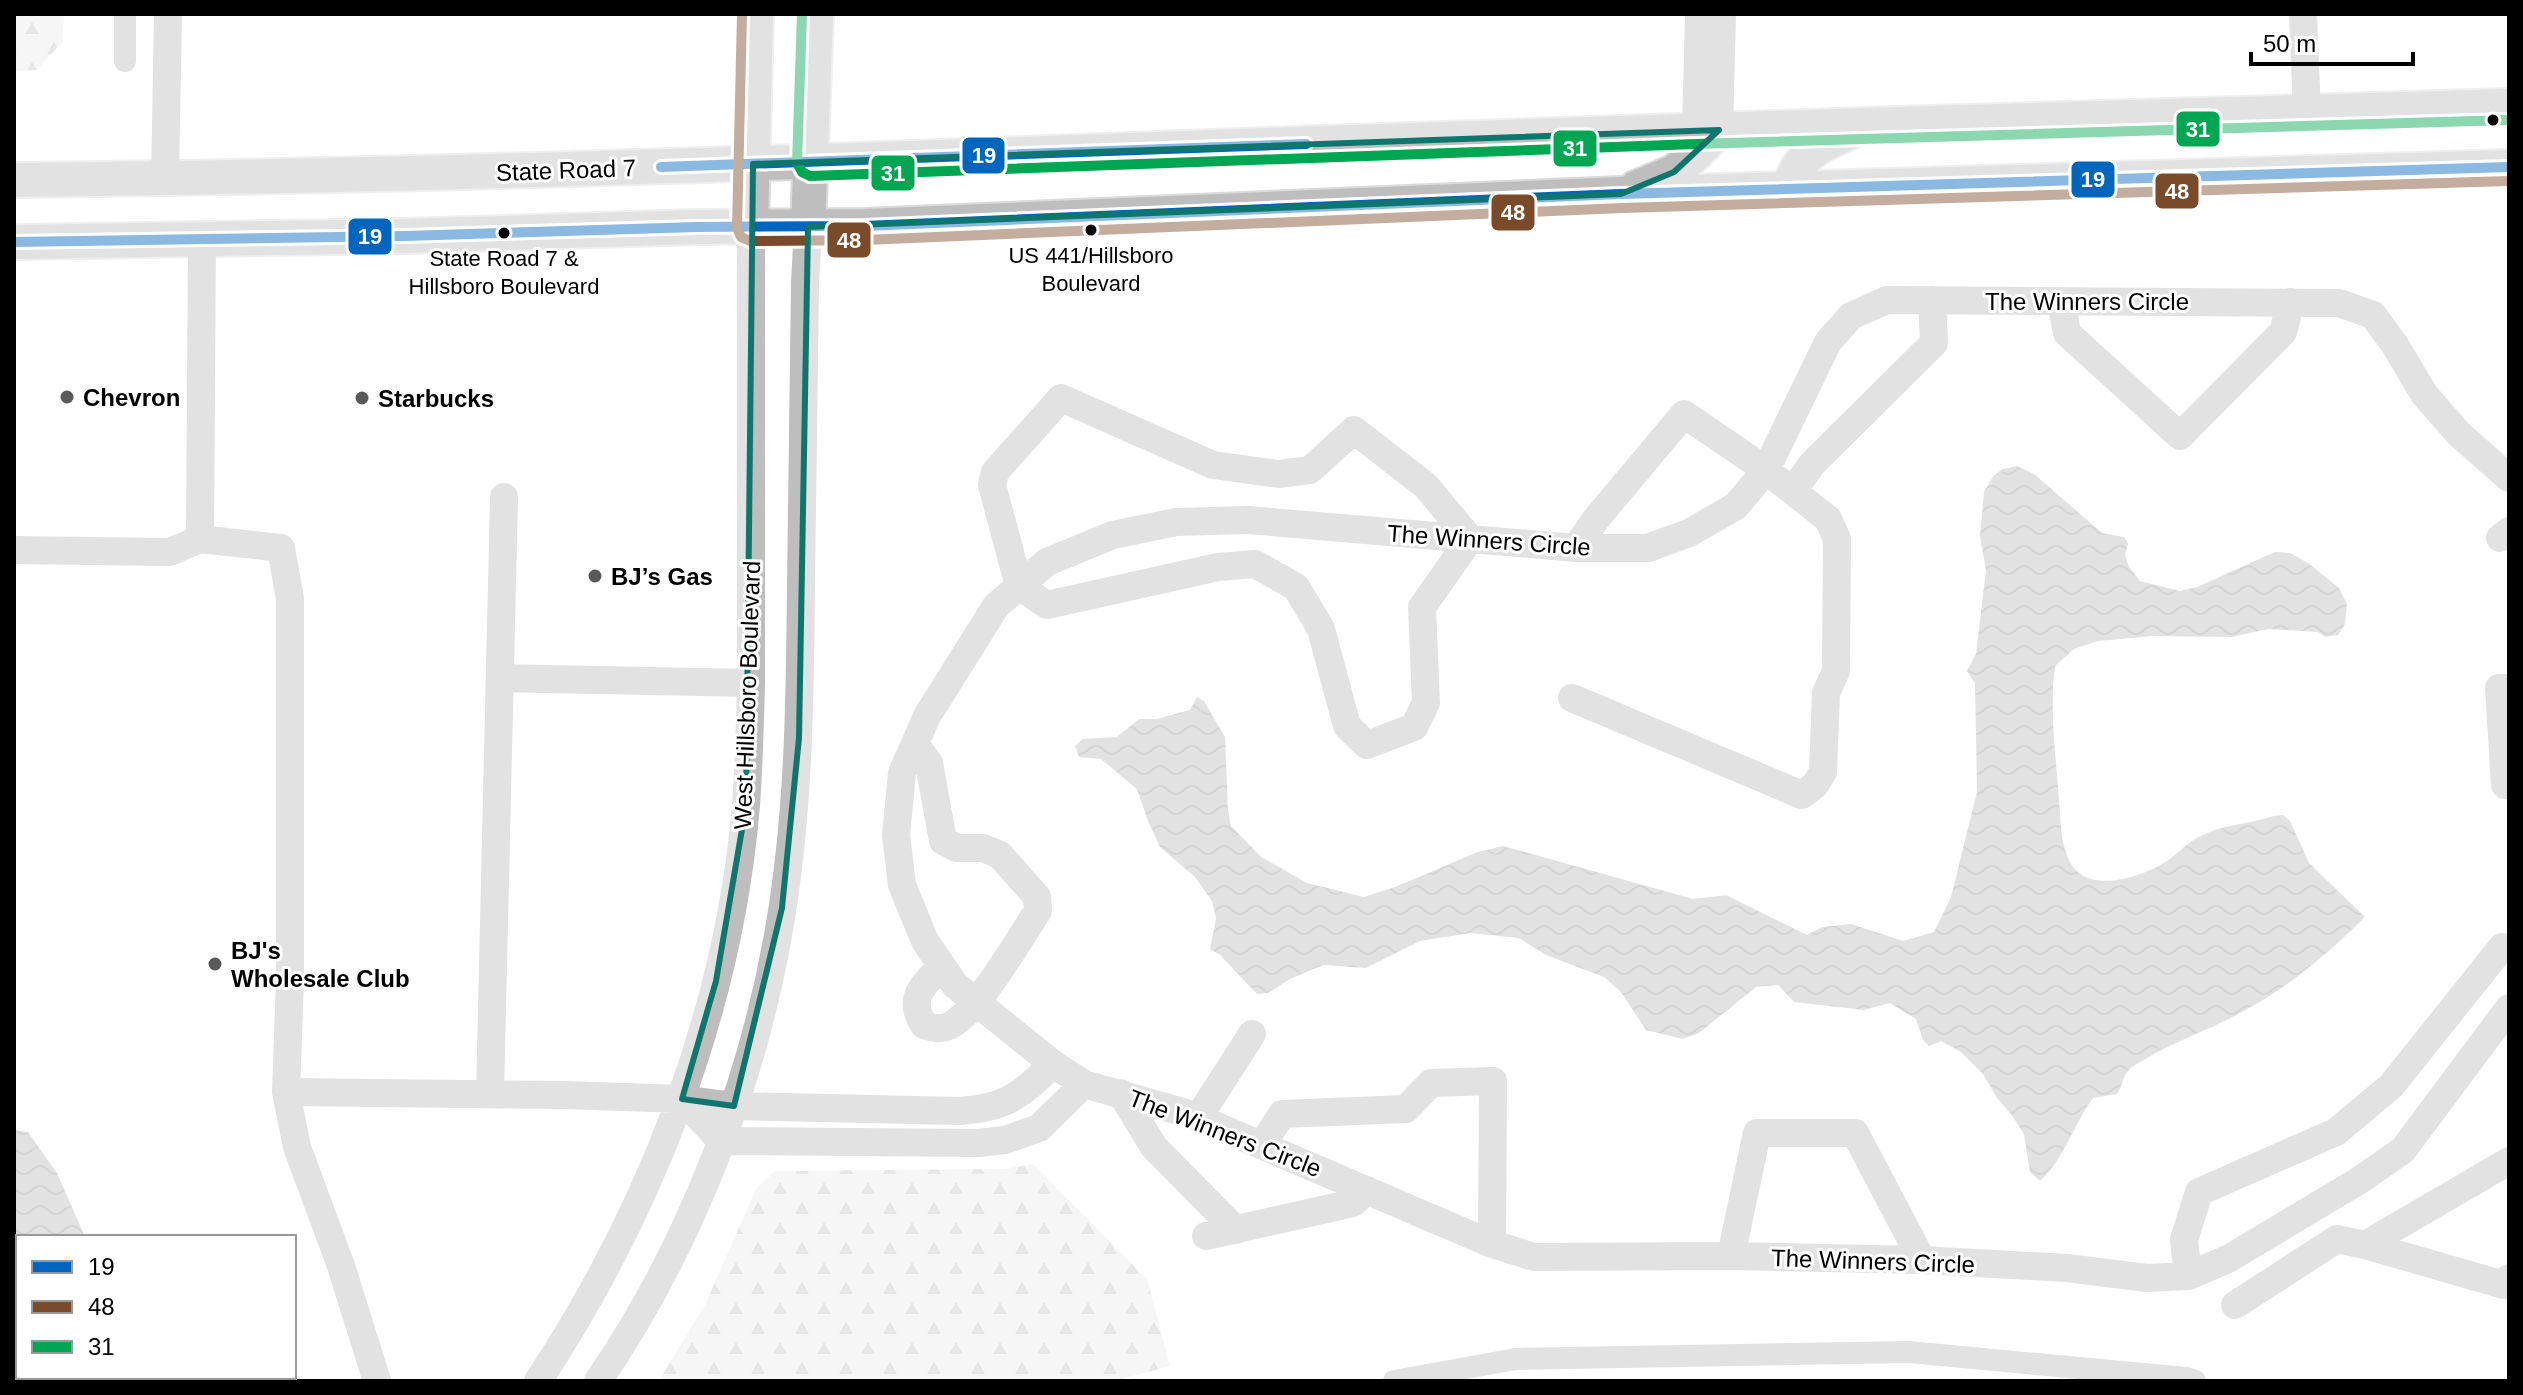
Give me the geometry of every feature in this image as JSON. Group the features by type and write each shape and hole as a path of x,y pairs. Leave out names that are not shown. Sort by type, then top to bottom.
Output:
{"main road":[{"name":"West Hillsboro Boulevard","path":"751,227 756,14"},
{"name":"West Hillsboro Boulevard","path":"808,227 816,14"},
{"name":"State Road 7","path":"14,180 401,175 2509,106"},
{"path":"1789,189 1793,174 1802,160 1819,147 1865,125"},
{"path":"1621,194 1674,172 1691,158 1708,130"},
{"path":"14,242 895,225 1621,194 2509,167"}],"street":[{"path":"165,178 168,14"},
{"path":"1699,14 1708,130"},
{"path":"1708,130 1722,14"},
{"path":"2303,14 2307,112"},
{"name":"West Hillsboro Boulevard","path":"538,1381 607,1265 682,1099 716,981 739,862 746,806 751,683 751,227"},
{"name":"West Hillsboro Boulevard","path":"598,1381 640,1315 664,1269 721,1141 760,1012 782,908 799,738 808,227"},
{"path":"200,539 202,240"},
{"name":"The Winners Circle","path":"2507,1015 2403,1150 2360,1180 2228,1259 2188,1276 2147,1278 2067,1268 1922,1260 1731,1256 1534,1257 1492,1244 1198,1118 1084,1084 1053,1064 955,985 941,967 925,941 902,885 896,835 902,773 927,716 996,606 1047,562 1113,535 1176,522 1248,520 1576,548 1648,548 1689,533 1736,506 1766,470 1828,342 1851,316 1887,300 2339,303 2373,315 2424,394 2459,434 2509,478"},
{"path":"1793,491 1812,464 1934,343 1932,300"},
{"path":"2061,301 2067,333 2180,436 2283,332 2291,302"},
{"path":"1061,398 1213,465 1279,474 1310,470 1354,430 1426,486 1470,539 1422,607 1426,703 1414,727 1367,745 1347,726 1321,629 1296,587 1255,564 1218,567 1047,605 1019,586 992,485 995,472 1061,398"},
{"path":"1572,698 1802,795 1815,785 1823,772 1826,693 1836,671 1837,539 1828,519 1766,470 1684,414 1596,519 1576,548"},
{"path":"490,1094 504,497"},
{"path":"14,550 170,552 200,539 281,548 290,599 290,980 286,1092 297,1147 377,1381"},
{"path":"500,678 751,683"},
{"path":"2505,785 2499,688 2509,688"},
{"path":"915,744 929,763 943,841 957,848 983,848 1000,855 1037,897 1038,911 976,1002 950,1025 936,1029 924,1025 917,1014 917,999 922,986 941,967"},
{"path":"2188,1276 2184,1240 2199,1192 2336,1132 2391,1086 2502,947"},
{"path":"2469,989 2507,1015"},
{"path":"1198,1118 1252,1034"},
{"path":"286,1092 682,1099 734,1106 988,1109 1024,1092 1053,1064"},
{"path":"1262,1145 1282,1114 1406,1109 1431,1083 1493,1081 1492,1244"},
{"path":"682,1099 721,1141 978,1143 1005,1140 1039,1128 1084,1084"},
{"path":"1121,1093 1154,1147 1236,1230"},
{"path":"928,1110 928,1143"},
{"path":"1731,1256 1757,1133 1855,1133 1922,1260"},
{"path":"2365,1245 2509,1161"},
{"path":"1206,1236 1353,1203 1367,1190"},
{"path":"2235,1305 2337,1239 2504,1285 2509,1278"}],"highlighted area":[{"path":"1719,130 1674,172 1621,194 808,227 799,738 782,908 734,1106 682,1099 716,981 746,806 753,164"}],"green space":[{"path":"14,14 64,14 63,41 37,70 14,71"},
{"path":"1033,1164 1147,1279 1170,1366 1114,1381 660,1379 706,1303 756,1189 775,1171 1004,1169"}],"water":[{"path":"2017,466 2034,474 2102,533 2124,537 2128,543 2125,555 2129,567 2140,581 2180,591 2197,587 2275,552 2290,553 2339,588 2347,604 2345,624 2338,635 2326,637 2318,632 2268,629 2232,637 2154,636 2098,641 2074,649 2055,666 2053,716 2061,830 2066,853 2077,871 2087,878 2100,881 2129,878 2156,867 2191,841 2208,833 2283,815 2290,821 2309,863 2365,917 2322,956 2275,992 2231,1018 2136,1064 2126,1074 2117,1094 2093,1098 2056,1162 2040,1181 2030,1172 2024,1134 1983,1074 1961,1052 1941,1041 1929,1046 1923,1040 1916,1019 1890,1003 1864,1010 1794,1002 1778,985 1756,987 1699,1033 1683,1039 1646,1030 1621,992 1604,977 1546,955 1519,938 1470,933 1420,941 1366,968 1323,965 1290,979 1268,993 1257,994 1220,955 1210,949 1216,918 1212,901 1195,877 1160,847 1137,789 1101,759 1079,757 1075,746 1083,739 1117,737 1139,719 1157,719 1190,710 1197,697 1204,701 1225,737 1231,826 1261,857 1307,883 1364,897 1478,852 1503,846 1693,899 1726,895 1807,935 1822,927 1851,924 1903,941 1934,932 1951,897 1977,792 1975,683 1967,671 1976,654 1986,570 1980,536 1984,492 1994,475"},
{"path":"14,1130 28,1132 57,1173 84,1235 16,1235 16,1379 99,1379 14,1381"}],"waterway":[{"path":"125,14 125,61"},
{"path":"1394,1381 1516,1359 1908,1352 2195,1381"}],"transit line":[{"name":"48","path":"742,14 737,228 741,237 750,241 865,240 1622,208 2509,181"},
{"name":"31","path":"802,14 797,163 802,172 810,176 1696,144 2509,120"},
{"name":"19","path":"661,167 1306,144"},
{"name":"19","path":"14,242 864,226 1621,194 2509,167"}],"place":[{"name":"US 441/Hillsboro Boulevard","path":"1091,230"},
{"name":"State Road 7 & Hillsboro Boulevard","path":"504,233"},
{"name":"Chevron","path":"67,397"},
{"name":"Starbucks","path":"362,398"},
{"name":"BJ’s Gas","path":"595,576"},
{"name":"BJ's Wholesale Club","path":"215,964"}]}
